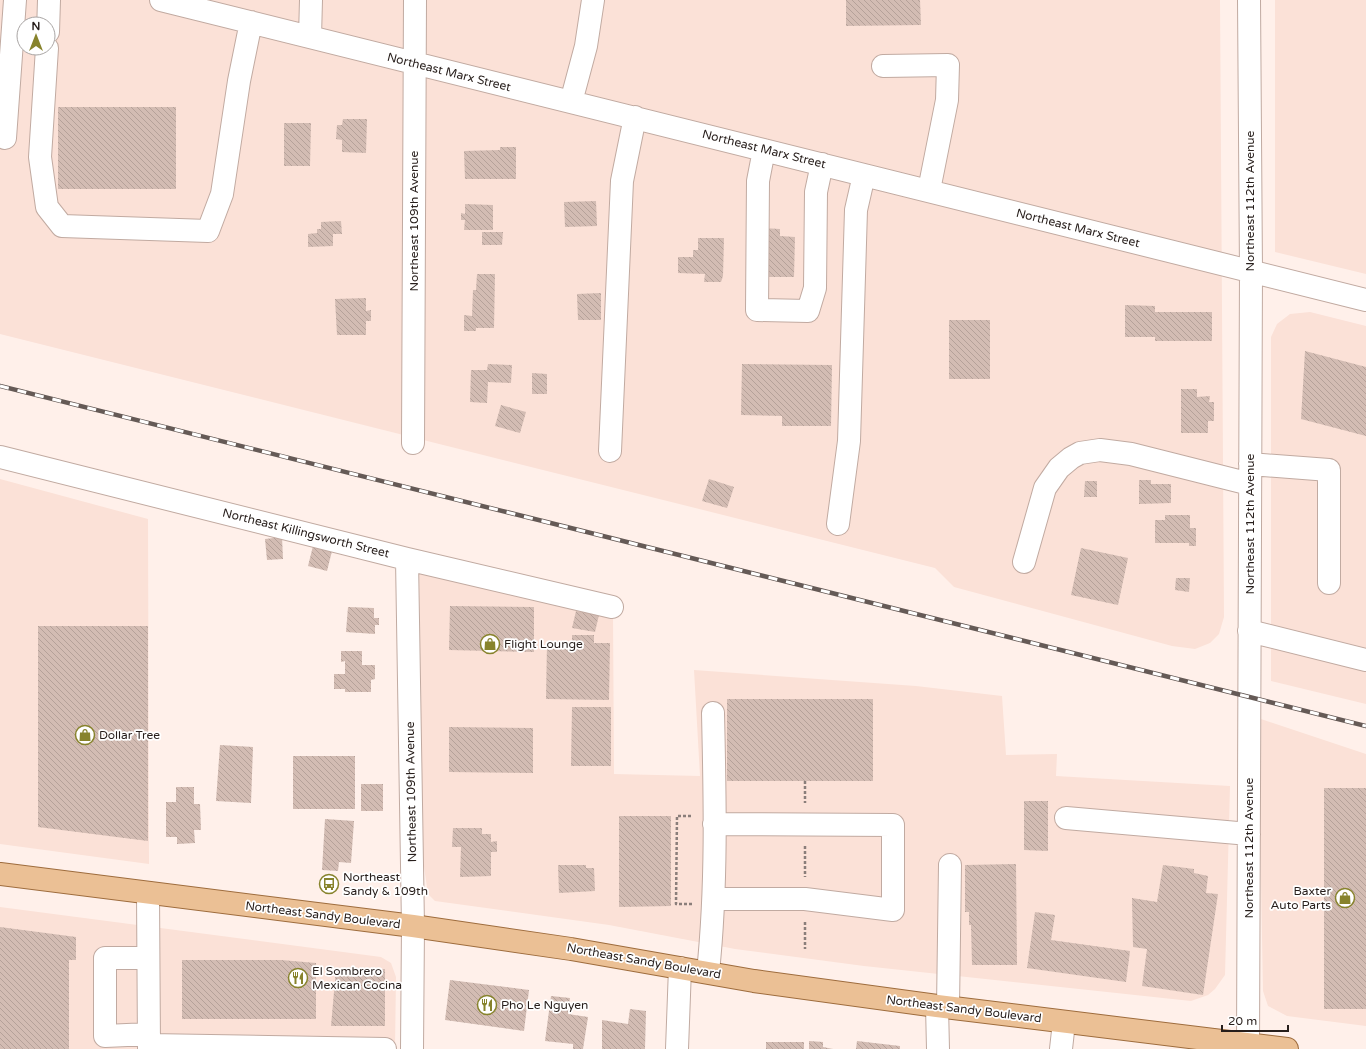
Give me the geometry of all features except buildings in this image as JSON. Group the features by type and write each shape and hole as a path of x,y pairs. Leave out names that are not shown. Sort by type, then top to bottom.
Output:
{"main road":[{"name":"Northeast Sandy Boulevard","path":"0,874 413,926 571,948 754,981 943,1007 1248,1047 1288,1049"}],"street":[{"path":"5,138 15,0"},
{"path":"48,16 49,0"},
{"name":"Northeast Marx Street","path":"161,0 1366,300"},
{"path":"310,37 311,0"},
{"name":"Northeast 109th Avenue","path":"413,442 416,0"},
{"path":"571,102 586,46 593,0"},
{"name":"Northeast 112th Avenue","path":"1248,1047 1251,271 1249,0"},
{"path":"47,56 40,157 47,207 62,226 208,231 222,194 239,81 251,22"},
{"path":"883,66 948,65 947,100 929,190"},
{"path":"610,451 622,180 635,117"},
{"path":"764,150 758,181 757,310 808,311 815,288 816,192 822,164"},
{"path":"838,524 848,441 856,210 864,175"},
{"path":"1024,562 1045,488 1059,468 1071,458 1080,453 1100,450 1250,474 1329,470 1329,584"},
{"name":"Northeast Killingsworth Street","path":"0,457 407,559 612,607"},
{"name":"Northeast 109th Avenue","path":"407,559 413,926 412,1049"},
{"path":"1250,631 1366,660"},
{"path":"708,972 714,899 715,813 713,713"},
{"path":"1066,818 1249,834"},
{"path":"714,824 893,825 893,910 805,899 714,899"},
{"path":"938,1049 943,1007 950,865"},
{"path":"148,893 149,1043"},
{"path":"148,958 105,958 105,1036 149,1043 334,1049 385,1049"},
{"path":"677,1049 680,968"},
{"path":"1061,1049 1064,1022"}],"path":[{"path":"805,782 805,949"}],"shaded area":[{"path":"0,0 1220,0 1224,617 1219,634 1210,643 1195,649 1172,646 954,587 935,568 0,334"},
{"path":"1275,0 1366,0 1366,274 1275,252"},
{"path":"1310,312 1366,326 1366,704 1271,681 1271,337 1277,324 1290,314"},
{"path":"0,479 148,519 149,864 0,844"},
{"path":"419,571 613,613 614,774 700,776 694,670 916,686 1002,696 1006,755 1057,754 1056,776 1230,786 1225,975 1215,989 1208,995 1191,1001 864,966 735,949 609,925 435,901 428,894 423,860"},
{"path":"1258,718 1366,754 1366,1026 1287,1016 1268,1006 1263,991"},
{"path":"0,907 381,957 391,963 396,977 395,1049 0,1049"}],"railway":[{"path":"0,386 1366,726"}],"place":[{"name":"Flight Lounge","path":"490,644"},
{"name":"Dollar Tree","path":"85,735"},
{"name":"Northeast Sandy & 109th","path":"329,884"},
{"name":"Baxter Auto Parts","path":"1345,898"},
{"name":"El Sombrero Mexican Cocina","path":"298,978"},
{"name":"Pho Le Nguyen","path":"487,1005"}]}
